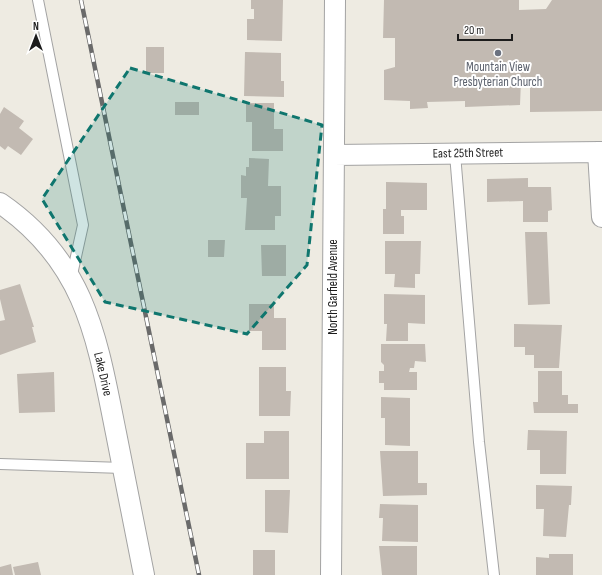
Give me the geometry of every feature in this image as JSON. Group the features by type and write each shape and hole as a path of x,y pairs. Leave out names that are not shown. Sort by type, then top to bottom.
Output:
{"street":[{"name":"North Garfield Avenue","path":"331,575 335,0"},
{"name":"East 25th Street","path":"334,155 600,152"},
{"path":"600,152 602,217"},
{"name":"Lake Drive","path":"0,203 34,230 56,256 71,279 93,327 144,575"}],"lane":[{"path":"38,0 83,225 71,279"},
{"path":"455,154 479,442 494,575"},
{"path":"0,464 123,468"}],"highlighted area":[{"path":"130,68 322,125 307,265 247,334 105,302 42,199"}],"building":[{"path":"251,0 283,0 282,41 247,40 247,19 254,19 254,9 251,9"},
{"name":"Mountain View Presbyterian Church","path":"384,0 519,0 519,10 546,9 552,0 602,0 602,111 530,112 530,80 521,80 520,105 465,107 465,101 427,102 428,108 410,109 410,101 384,100 384,70 395,67 395,38 383,38"},
{"path":"146,47 164,47 164,73 146,73"},
{"path":"245,52 281,53 281,81 284,81 284,97 244,96"},
{"path":"175,102 199,102 199,115 175,115"},
{"path":"246,103 274,103 274,129 283,129 283,151 252,151 252,122 246,122"},
{"path":"4,107 24,121 19,128 33,139 21,155 8,146 5,150 0,146 0,114"},
{"path":"249,158 269,159 268,186 281,186 281,216 275,216 275,230 245,230 247,198 241,198 241,175 246,176 246,167 249,167"},
{"path":"528,178 528,187 551,187 552,210 548,211 548,222 523,222 523,201 487,202 487,179"},
{"path":"386,182 427,183 427,210 401,210 401,216 404,216 404,234 383,234 383,209 386,209"},
{"path":"525,232 547,232 550,304 528,305"},
{"path":"208,240 225,240 224,257 208,257"},
{"path":"385,241 421,241 420,274 415,274 415,288 394,287 395,274 385,274"},
{"path":"261,245 286,245 286,276 262,276"},
{"path":"20,284 34,327 32,327 36,342 0,355 0,321 5,320 0,299 0,290"},
{"path":"384,294 425,295 425,324 408,323 408,341 386,341 387,324 384,324"},
{"path":"249,304 274,304 274,318 286,318 286,350 262,350 262,331 249,331"},
{"path":"514,324 562,325 559,368 534,368 534,355 525,355 525,347 514,347"},
{"path":"381,344 425,344 426,362 415,361 414,368 410,368 409,372 417,372 417,390 384,390 384,383 379,383 379,371 384,371 384,365 381,362"},
{"path":"259,367 286,367 286,391 291,391 290,416 259,416"},
{"path":"538,371 562,371 562,395 568,395 568,404 578,404 578,413 534,413 533,402 538,402"},
{"path":"54,372 55,412 19,413 17,374"},
{"path":"381,397 410,398 410,446 385,445 385,418 381,418"},
{"path":"528,430 567,431 566,474 540,474 540,450 527,450"},
{"path":"264,431 289,431 289,479 246,479 246,443 264,443"},
{"path":"380,451 418,451 418,483 427,483 427,495 383,496"},
{"path":"536,485 572,486 571,505 569,505 566,537 543,536 544,509 536,509"},
{"path":"265,490 290,490 288,533 265,532"},
{"path":"380,504 418,505 418,542 382,541 383,518 379,518"},
{"path":"379,546 417,546 417,575 382,575"},
{"path":"253,550 275,550 275,575 253,575"},
{"path":"549,554 573,554 573,575 536,575 536,557 549,558"},
{"path":"38,562 41,575 15,575 13,567"},
{"path":"11,564 13,575 0,575 0,567"}],"railway":[{"path":"81,0 199,575"}],"place":[{"name":"Mountain View Presbyterian Church","path":"498,53"}]}
